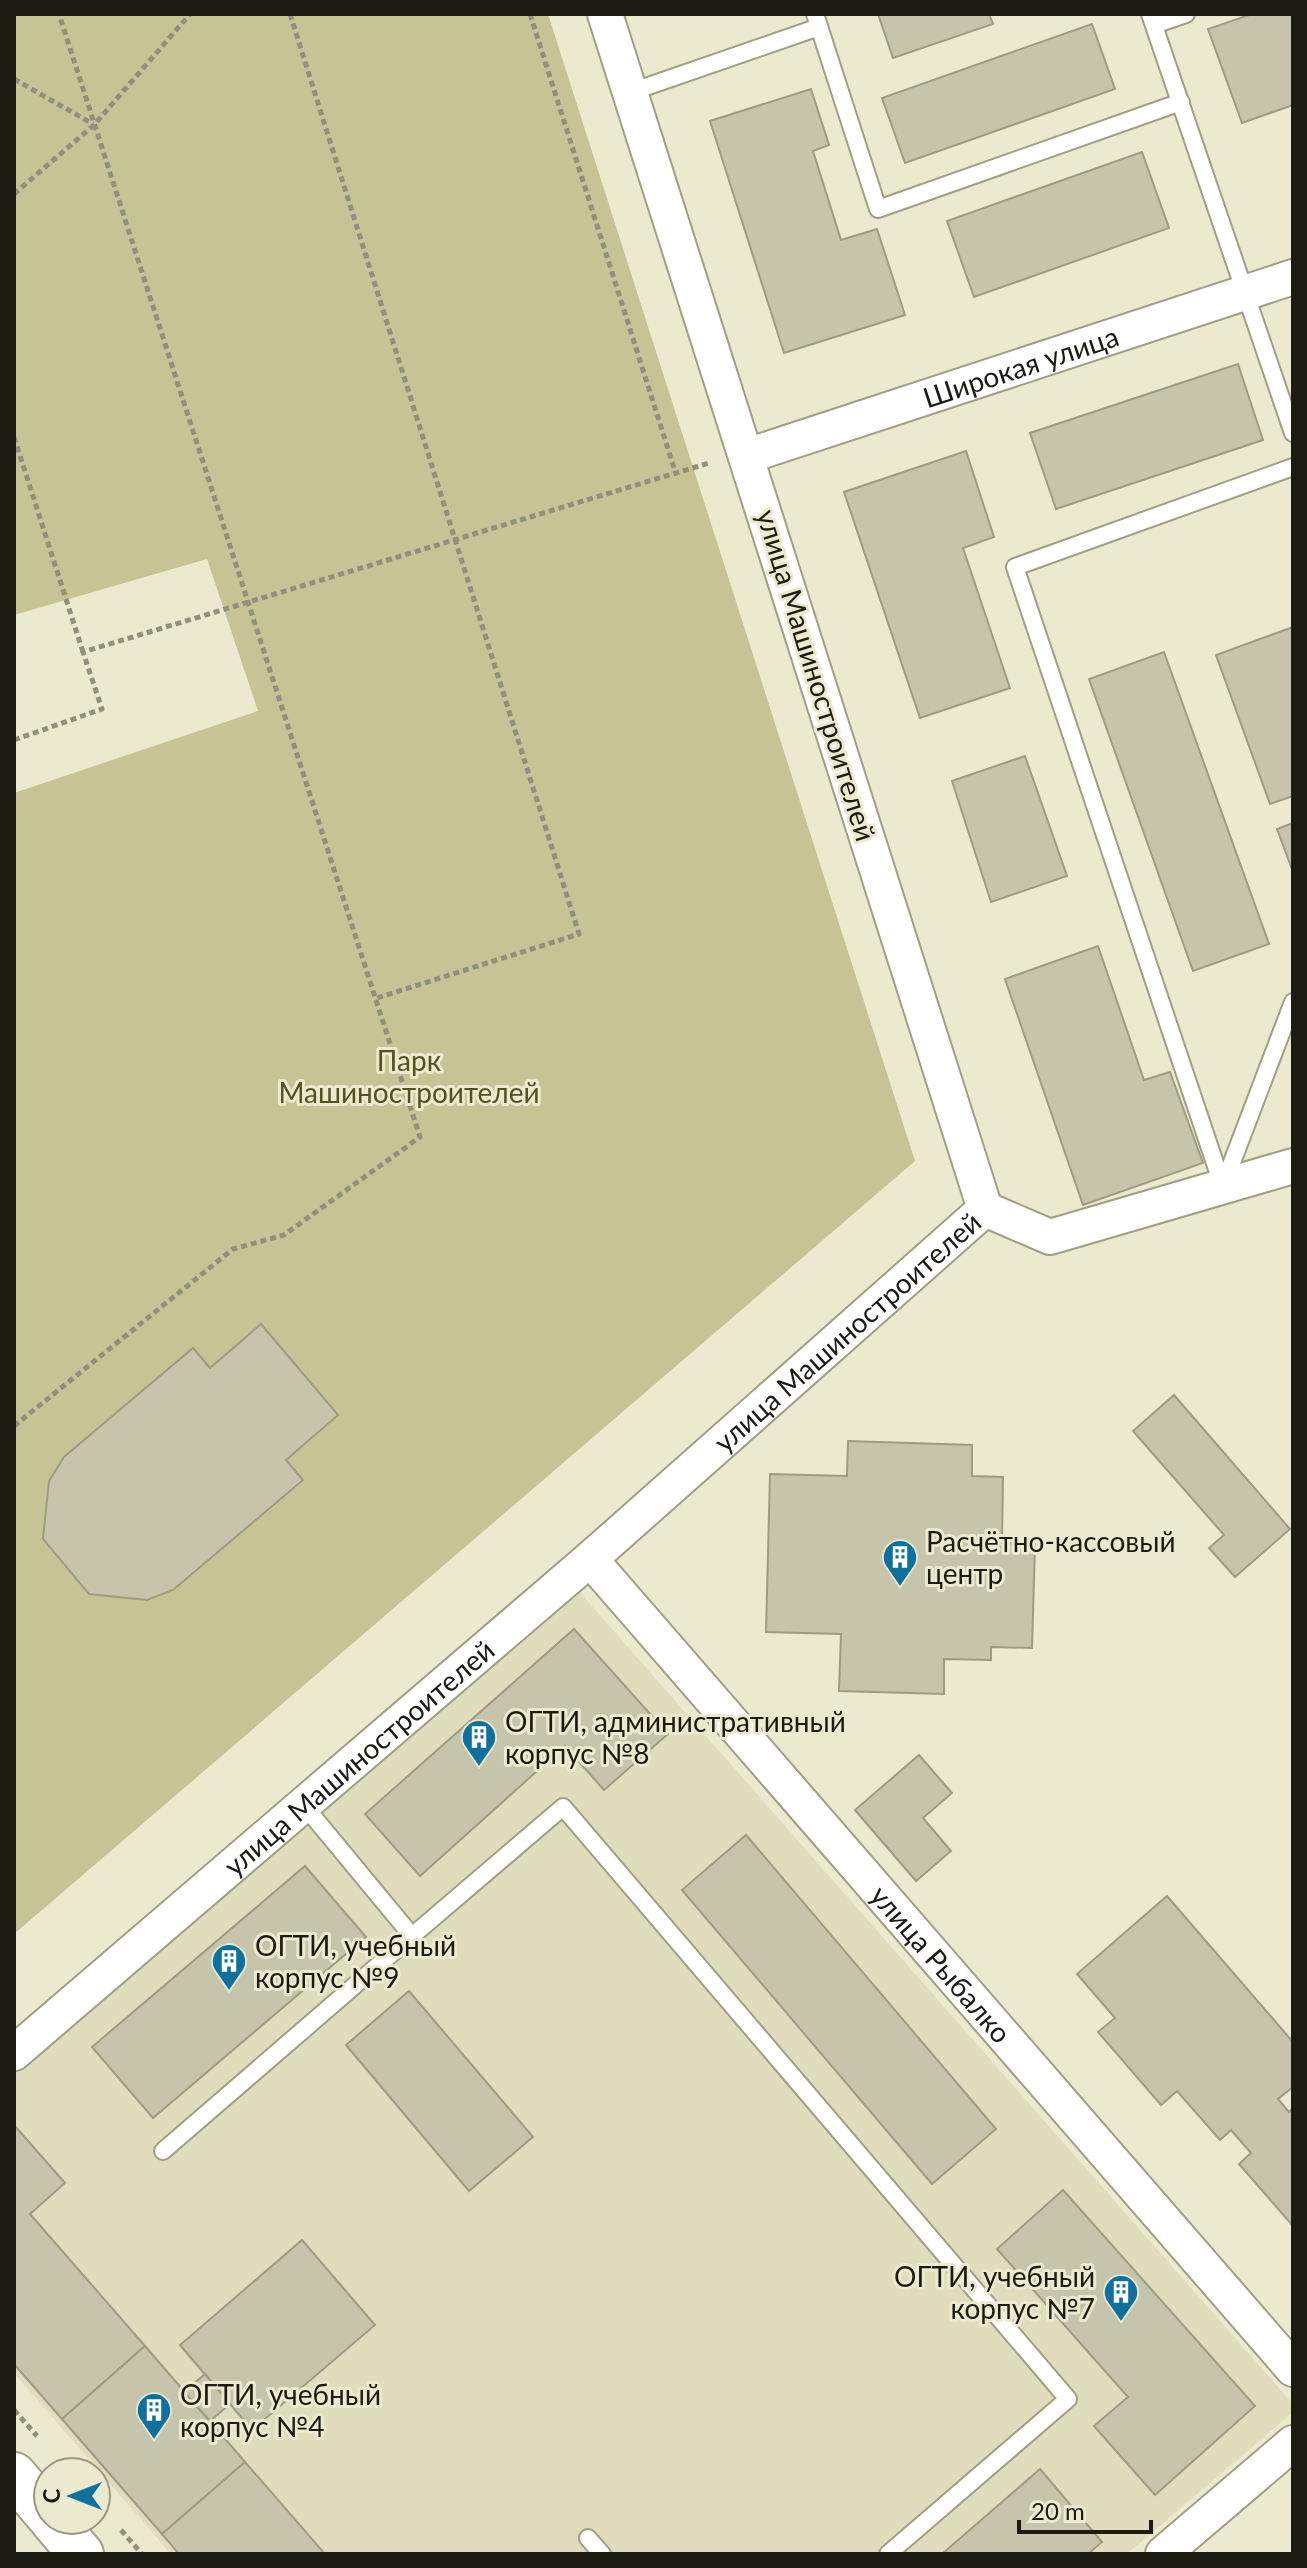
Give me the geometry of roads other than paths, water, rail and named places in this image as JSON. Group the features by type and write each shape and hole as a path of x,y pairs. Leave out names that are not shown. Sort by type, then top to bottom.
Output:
{"main road":[{"path":"14,2475 32,2496"},
{"path":"66,2536 81,2554"}],"street":[{"name":"улица Машиностроителей","path":"14,2053 590,1559 985,1209 605,14"},
{"name":"Широкая улица","path":"747,456 1293,277"},
{"path":"985,1209 1050,1237 1293,1166"},
{"name":"улица Рыбалко","path":"590,1559 1293,2369"},
{"path":"1163,2554 1293,2443"}],"lane":[{"path":"1186,14 1152,20 1293,433"},
{"path":"631,92 817,20 878,209 1181,102"},
{"path":"1223,1187 1015,567 1293,467"},
{"path":"1223,1187 1293,1002"},
{"path":"302,1803 412,1936"},
{"path":"163,2151 563,1807 1068,2399 888,2554"},
{"path":"588,2538 602,2554"}],"place":[{"name":"Расчётно-кассовый центр","path":"900,1588"},
{"name":"ОГТИ, административный корпус №8","path":"479,1768"},
{"name":"ОГТИ, учебный корпус №9","path":"229,1992"},
{"name":"ОГТИ, учебный корпус №7","path":"1121,2323"},
{"name":"ОГТИ, учебный корпус №4","path":"154,2441"}],"park label":[{"name":"Парк Машиностроителей","path":"409,1076"}]}
